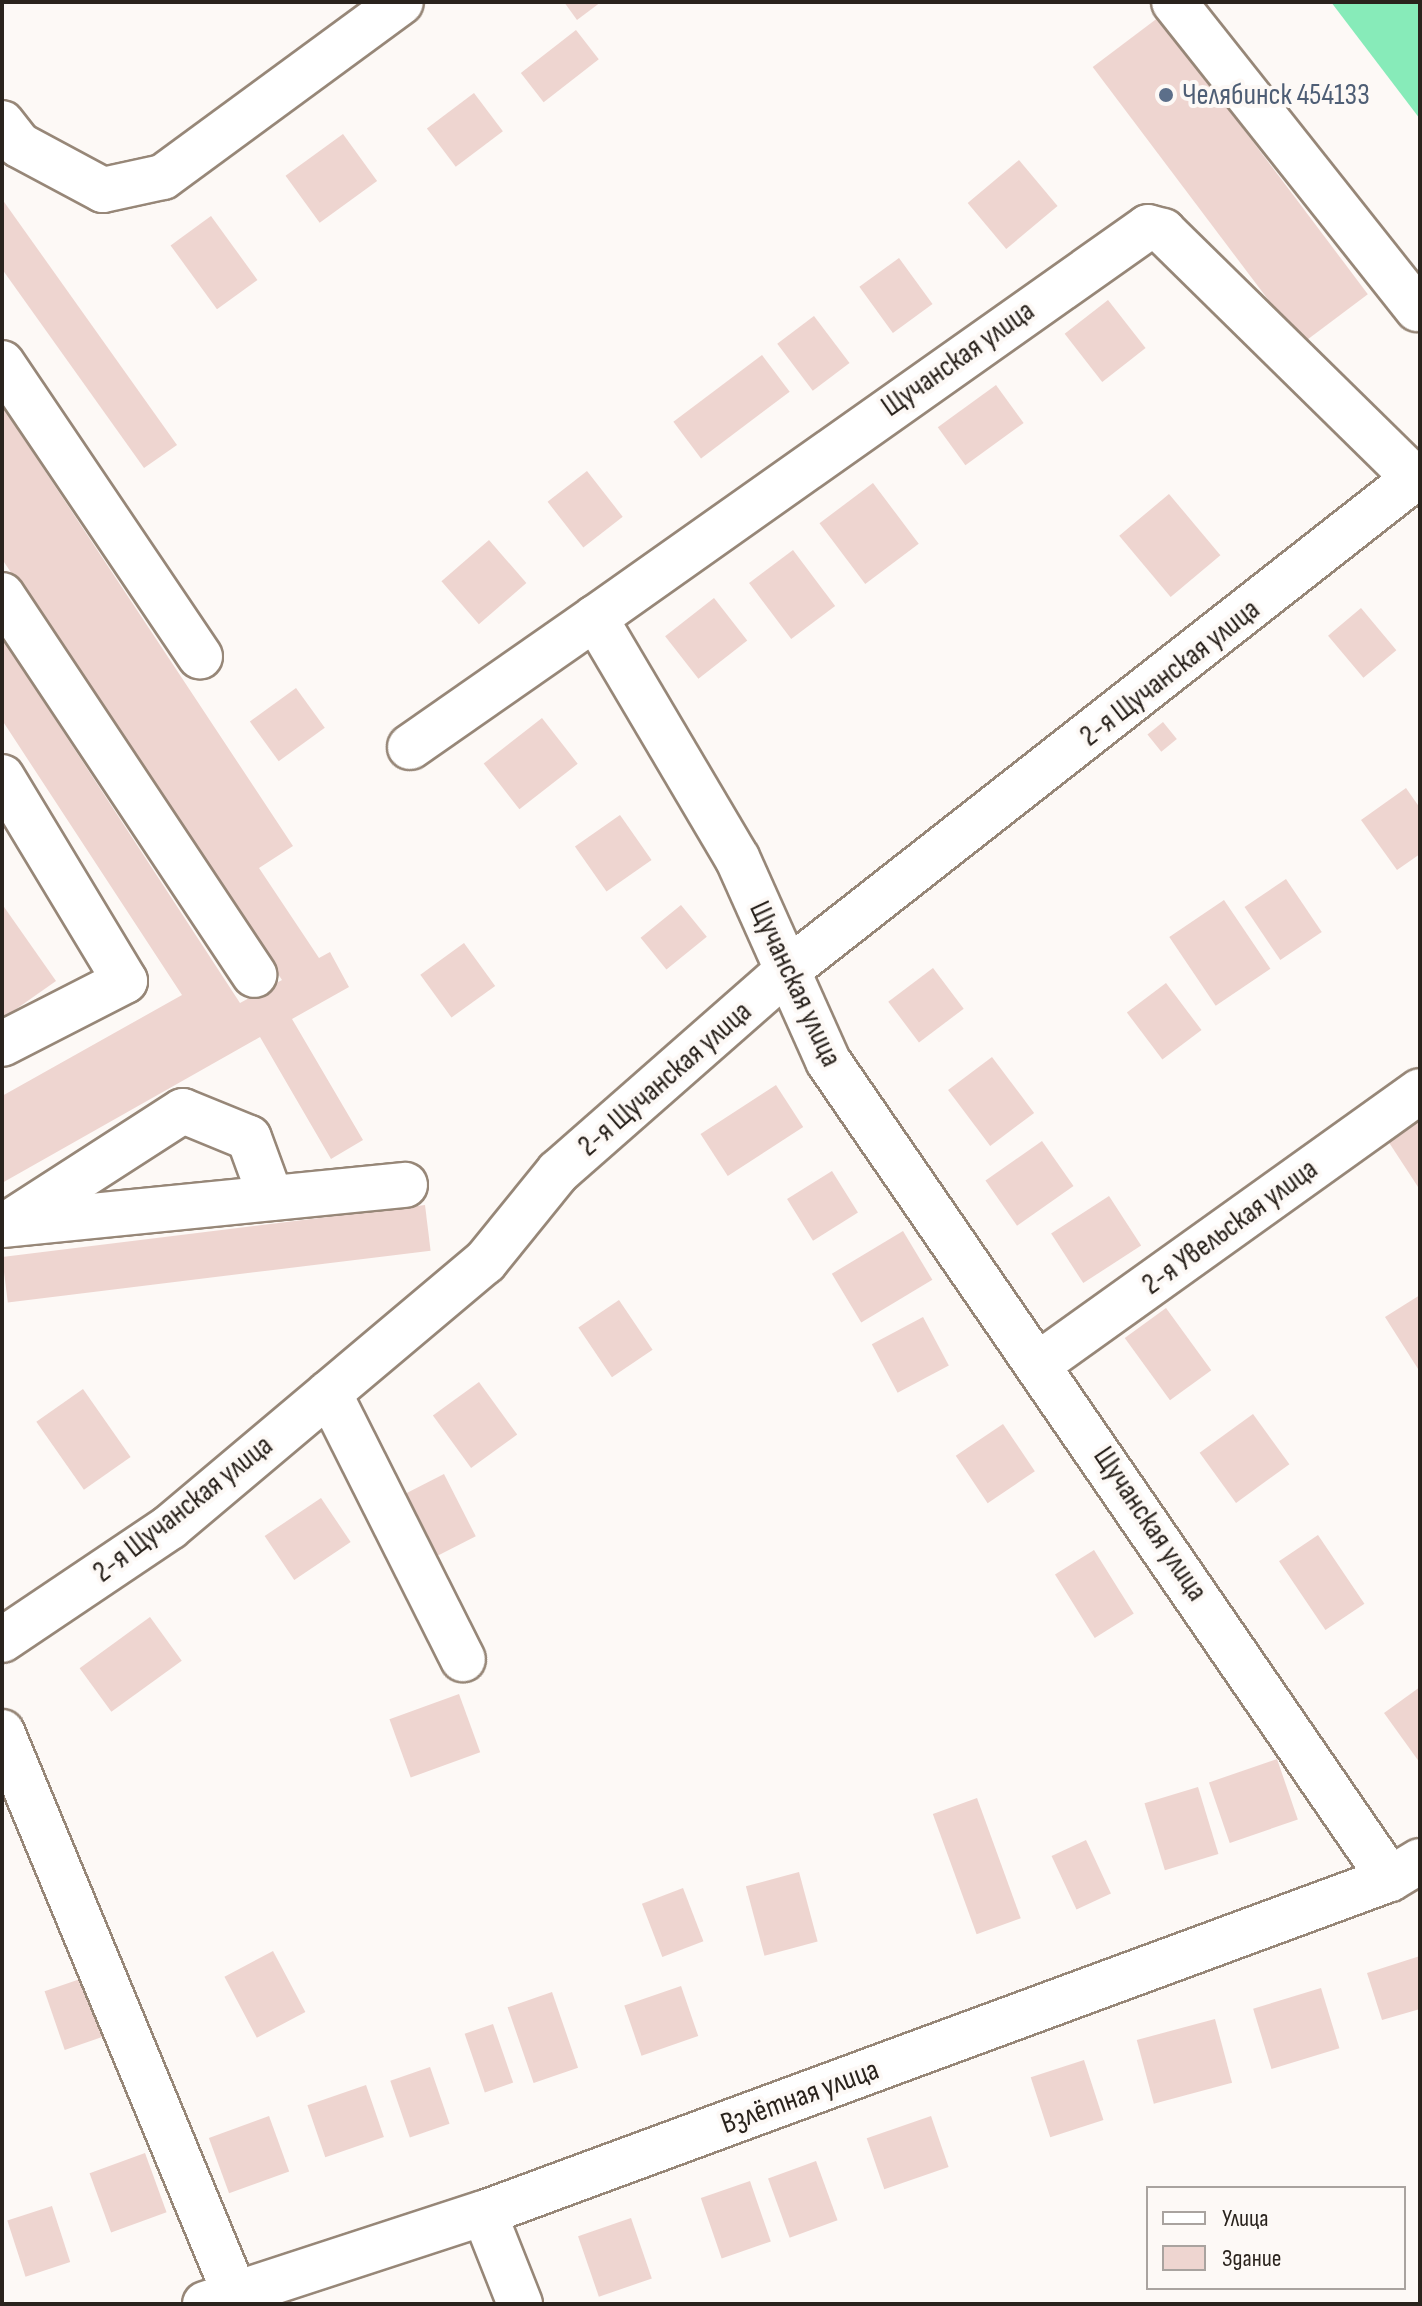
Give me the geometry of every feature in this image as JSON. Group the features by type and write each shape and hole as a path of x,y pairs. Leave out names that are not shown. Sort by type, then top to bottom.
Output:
{"street":[{"path":"2,123 19,145 103,190 163,177 401,2"},
{"path":"1174,2 1417,309"},
{"name":"Щучанская улица","path":"1405,1870 1040,1363 828,1061 737,858 595,618 1148,227 1163,231 1417,476"},
{"path":"2,363 200,657"},
{"name":"2-я Щучанская улица","path":"2,1640 170,1527 485,1262 558,1172 789,969 1417,476"},
{"path":"2,595 254,975"},
{"path":"410,747 595,618"},
{"path":"2,1044 125,981 3,780"},
{"name":"2-я Увельская улица","path":"1040,1363 1420,1091"},
{"path":"4,1225 183,1111 249,1138 271,1198"},
{"path":"4,1225 405,1185"},
{"path":"329,1393 463,1659"},
{"path":"2,1732 220,2299"},
{"name":"Взлётная улица","path":"220,2299 484,2213 1405,1870"},
{"path":"484,2213 520,2304"}],"green space":[{"path":"1331,2 1420,2 1420,119"}],"building":[{"path":"564,2 601,2 577,20"},
{"path":"1159,17 1368,294 1302,344 1093,67"},
{"path":"576,30 599,59 544,102 521,73"},
{"path":"474,93 503,131 456,167 427,129"},
{"path":"343,134 377,181 320,223 286,176"},
{"path":"1019,160 1058,206 1006,249 968,203"},
{"path":"2,199 177,445 144,468 2,269"},
{"path":"211,216 257,280 217,309 171,245"},
{"path":"899,258 933,304 893,333 859,287"},
{"path":"1108,300 1146,348 1102,382 1065,334"},
{"path":"814,316 850,363 813,391 777,344"},
{"path":"762,355 790,392 701,459 673,422"},
{"path":"996,385 1024,423 965,465 938,427"},
{"path":"2,406 293,846 259,868 319,958 330,952 349,987 292,1019 363,1140 331,1159 260,1037 2,1183 2,1096 182,995 2,720 2,638 240,1003 282,980 2,559"},
{"path":"587,471 623,517 583,547 548,502"},
{"path":"873,483 919,544 865,584 819,523"},
{"path":"1169,494 1220,555 1171,597 1119,536"},
{"path":"489,540 526,583 479,624 441,581"},
{"path":"793,550 835,606 791,639 749,583"},
{"path":"714,598 747,641 698,679 665,636"},
{"path":"1361,608 1396,650 1363,678 1328,636"},
{"path":"296,688 325,728 279,761 250,722"},
{"path":"542,718 578,764 519,809 484,764"},
{"path":"1163,722 1177,739 1161,752 1147,735"},
{"path":"1406,788 1420,808 1420,854 1397,870 1361,820"},
{"path":"620,815 652,860 606,892 575,847"},
{"path":"1286,879 1322,932 1280,960 1245,907"},
{"path":"1224,900 1270,969 1216,1006 1169,937"},
{"path":"2,904 56,981 2,1019"},
{"path":"681,905 707,937 666,970 641,938"},
{"path":"464,943 495,986 451,1018 420,975"},
{"path":"933,968 964,1009 919,1042 888,1002"},
{"path":"1166,983 1202,1030 1162,1060 1127,1012"},
{"path":"992,1057 1034,1113 990,1146 948,1090"},
{"path":"776,1085 803,1127 728,1176 701,1134"},
{"path":"1420,1120 1420,1190 1388,1141"},
{"path":"1042,1141 1074,1186 1017,1226 985,1181"},
{"path":"832,1171 858,1213 813,1241 787,1199"},
{"path":"1109,1196 1141,1245 1083,1283 1051,1234"},
{"path":"425,1205 431,1251 8,1303 2,1257"},
{"path":"903,1231 932,1280 861,1323 832,1274"},
{"path":"1420,1295 1420,1372 1385,1317"},
{"path":"619,1300 653,1350 612,1377 578,1327"},
{"path":"1166,1308 1211,1370 1170,1400 1125,1338"},
{"path":"923,1317 949,1366 898,1393 872,1344"},
{"path":"479,1382 517,1435 471,1468 433,1416"},
{"path":"83,1389 131,1457 84,1490 36,1422"},
{"path":"1253,1414 1289,1464 1236,1503 1200,1453"},
{"path":"1003,1424 1035,1471 988,1503 956,1456"},
{"path":"444,1474 476,1536 427,1561 395,1499"},
{"path":"321,1498 351,1542 294,1580 265,1536"},
{"path":"1318,1535 1364,1604 1325,1630 1279,1561"},
{"path":"1094,1550 1134,1614 1095,1638 1055,1574"},
{"path":"150,1617 182,1661 111,1712 80,1668"},
{"path":"1420,1687 1420,1763 1384,1713"},
{"path":"459,1694 480,1752 411,1778 389,1719"},
{"path":"1277,1759 1298,1820 1230,1843 1209,1782"},
{"path":"1198,1787 1218,1854 1165,1870 1144,1803"},
{"path":"977,1798 1021,1918 977,1934 933,1814"},
{"path":"1086,1840 1111,1893 1076,1910 1052,1856"},
{"path":"799,1872 818,1942 765,1956 746,1886"},
{"path":"683,1888 703,1941 662,1957 642,1904"},
{"path":"273,1951 305,2012 257,2038 224,1977"},
{"path":"1420,1956 1420,2009 1382,2020 1367,1973"},
{"path":"89,1976 109,2035 65,2050 45,1991"},
{"path":"681,1986 698,2036 642,2056 624,2006"},
{"path":"1321,1988 1339,2048 1272,2069 1253,2009"},
{"path":"552,1992 578,2068 534,2083 508,2007"},
{"path":"1215,2019 1232,2083 1154,2104 1137,2040"},
{"path":"493,2024 513,2083 485,2092 465,2034"},
{"path":"1084,2060 1103,2120 1050,2137 1031,2077"},
{"path":"430,2067 450,2124 410,2137 390,2081"},
{"path":"366,2085 384,2137 325,2157 307,2105"},
{"path":"269,2116 289,2171 229,2193 209,2138"},
{"path":"931,2116 949,2167 884,2189 867,2138"},
{"path":"145,2153 167,2212 111,2232 90,2173"},
{"path":"816,2161 838,2220 790,2238 768,2178"},
{"path":"750,2181 771,2242 722,2258 701,2198"},
{"path":"52,2206 70,2262 26,2277 7,2221"},
{"path":"631,2218 652,2279 599,2297 578,2236"}],"place":[{"name":"Челябинск 454133","path":"1166,95"}]}
